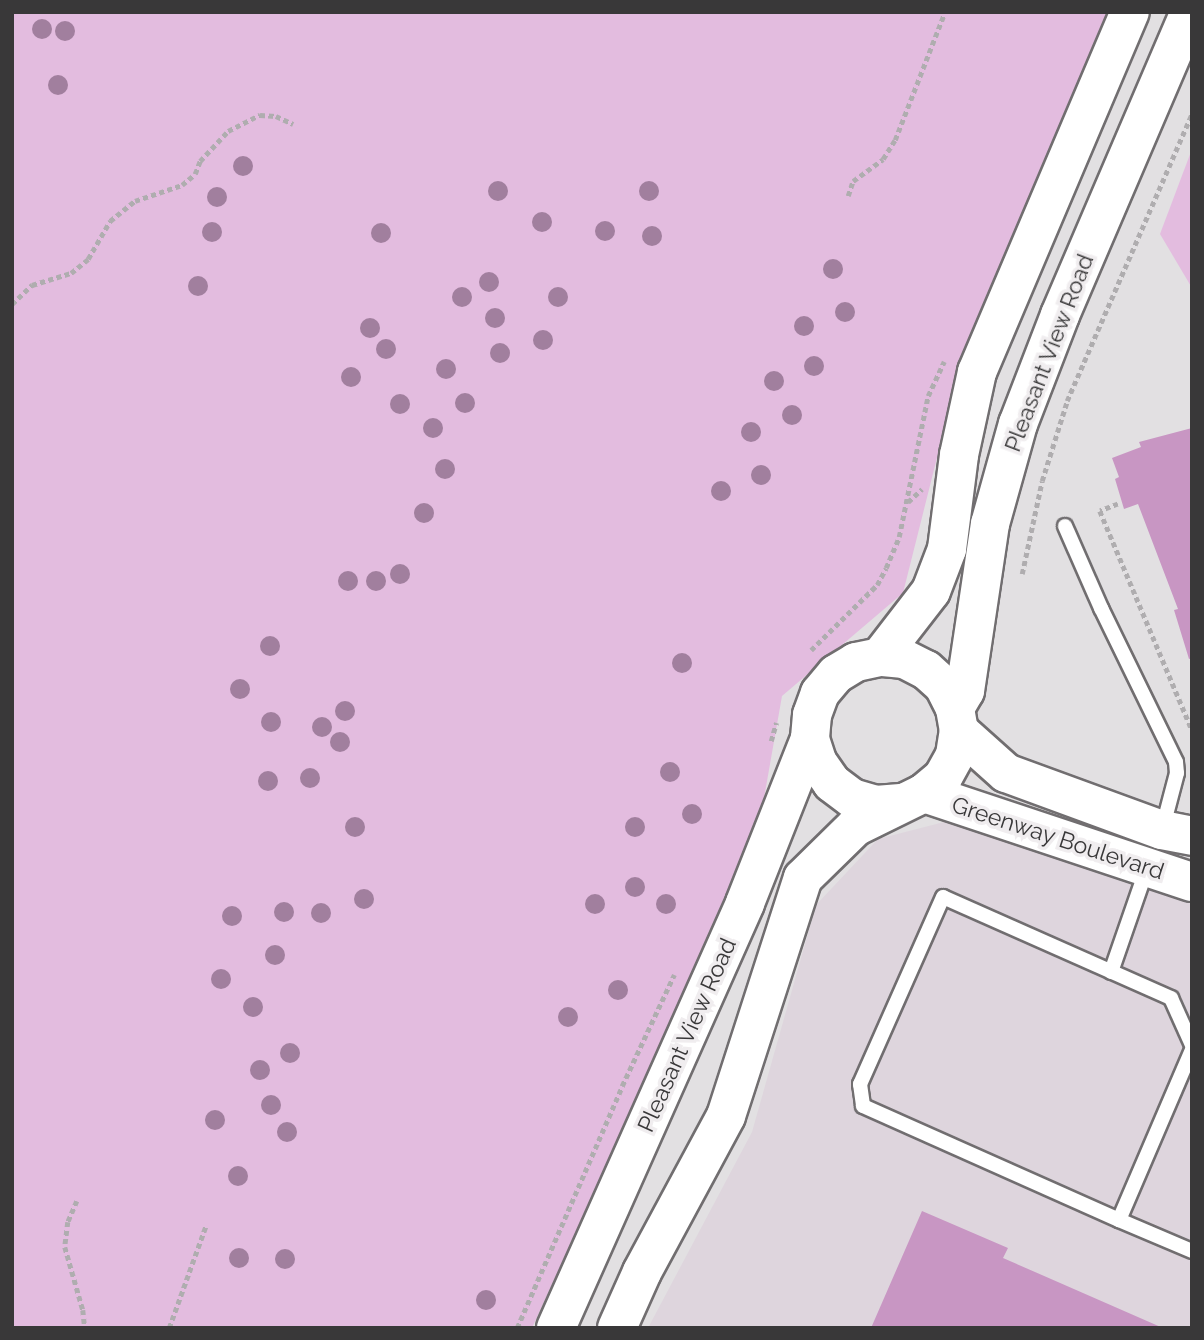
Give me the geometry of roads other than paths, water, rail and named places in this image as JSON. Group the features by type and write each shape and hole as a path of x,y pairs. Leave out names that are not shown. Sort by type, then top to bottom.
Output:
{"main road":[{"path":"880,657 931,591 947,549 959,455 977,372 1130,12"},
{"name":"Pleasant View Road","path":"957,720 965,691 990,524 1018,424 1060,315 1190,12"},
{"path":"617,1328 642,1272 726,1116 803,878 855,827 913,798 943,777 955,755 957,720 944,686 926,670 904,659 880,657 856,662 836,674 820,693 811,715 810,739 818,763 832,783 852,798 876,805 913,798"},
{"name":"Greenway Boulevard","path":"957,720 1006,773 1162,847 1192,881"},
{"name":"Pleasant View Road","path":"556,1328 745,903 810,739"},
{"name":"Greenway Boulevard","path":"913,798 1162,847"}],"lane":[{"path":"1065,526 1176,762 1175,783 1162,847 1111,972"},
{"path":"1119,1220 1192,1048 1171,998 943,897 860,1084 863,1106 1119,1220 1192,1251"}]}
